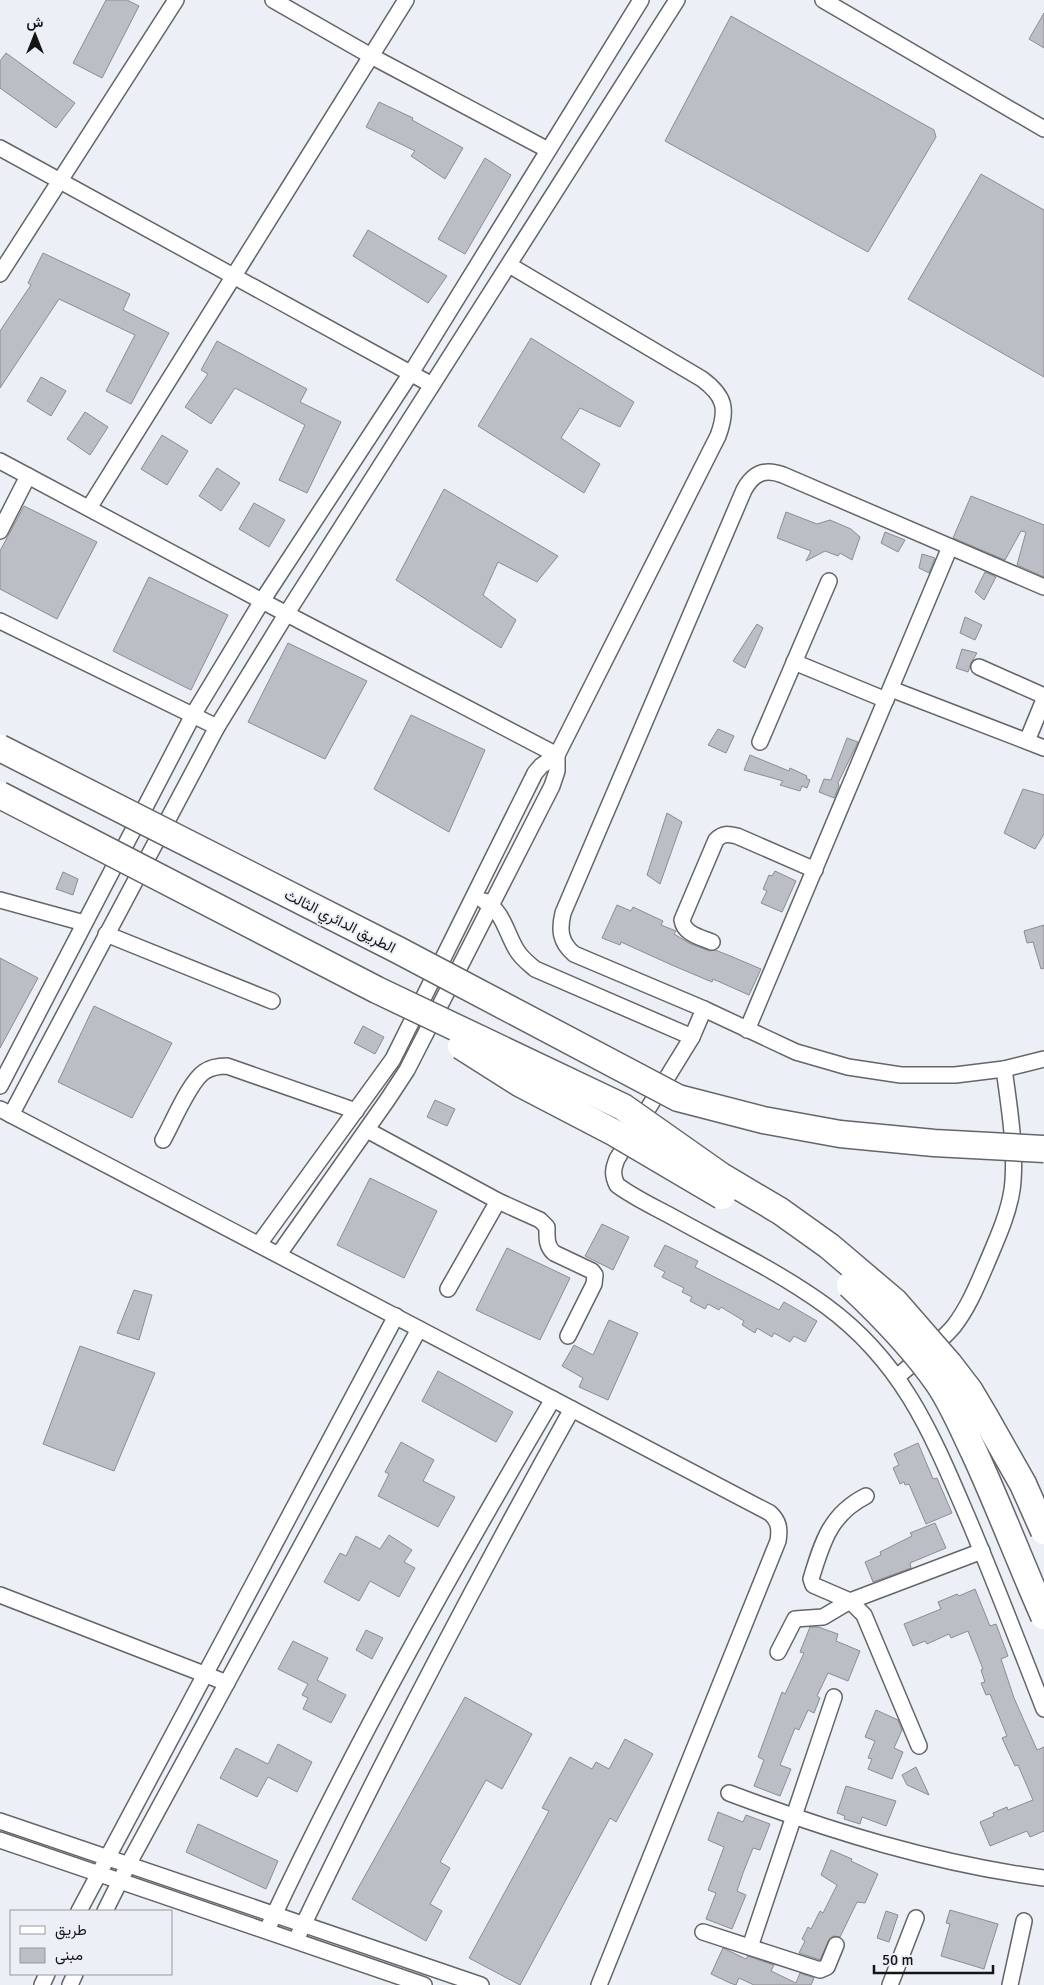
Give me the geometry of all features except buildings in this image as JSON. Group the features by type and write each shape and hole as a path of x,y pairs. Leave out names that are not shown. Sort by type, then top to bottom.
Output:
{"highway":[{"name":"الطريق الدائري الثالث","path":"0,748 398,950 678,1098 763,1120 840,1134 934,1143 1044,1149"},
{"path":"0,794 377,990 623,1107 721,1176 787,1216 829,1246 895,1302 969,1390 1023,1484 1044,1531"},
{"path":"377,990 521,1084 615,1133 797,1240 822,1259 861,1296 920,1360 940,1385 992,1490 1044,1616"}],"street":[{"path":"0,274 176,0"},
{"path":"273,0 371,56 548,150"},
{"path":"89,508 406,0"},
{"path":"0,1086 193,715 262,601 411,373 641,0"},
{"path":"598,1985 778,1541 779,1533 776,1518 770,1513 279,1254 6,1112 106,934 217,727 287,613 676,0"},
{"path":"823,0 1044,129"},
{"path":"0,148 432,385"},
{"path":"279,1254 367,1130 411,1062 552,786 557,771 557,755 718,436 724,420 723,404 715,389 702,379 509,265"},
{"path":"0,461 262,601 557,755"},
{"path":"1044,587 774,471 764,471 755,475 748,482 744,490 563,913 560,930 567,948 574,954 704,1009 796,1052 857,1068 901,1075 955,1075 1004,1068 1044,1059"},
{"path":"0,532 28,476"},
{"path":"747,1030 950,547"},
{"path":"760,742 829,581"},
{"path":"0,621 217,727"},
{"path":"794,662 1044,748"},
{"path":"979,667 1042,695 1043,702 1027,741"},
{"path":"259,1244 393,1059 535,773 557,755"},
{"path":"712,942 689,932 683,925 682,920 716,840 720,836 725,834 737,836 815,870"},
{"path":"474,896 491,905 503,920 516,950 535,969 692,1037"},
{"path":"0,900 84,923"},
{"path":"106,934 272,1001"},
{"path":"704,1009 692,1037 616,1159 613,1167 613,1177 617,1185 788,1282 826,1306 860,1335 897,1377 916,1405 936,1444 982,1551 1044,1709"},
{"path":"162,1140 195,1081 203,1072 214,1067 227,1066 356,1111"},
{"path":"897,1377 943,1337 962,1316 982,1276 998,1236 1012,1190 1014,1164 1004,1068"},
{"path":"367,1130 498,1201 544,1223 547,1227 550,1250 589,1268 595,1275 594,1284 568,1336"},
{"path":"448,1289 498,1201"},
{"path":"80,1910 396,1316"},
{"path":"106,1910 128,1865 419,1329"},
{"path":"267,1930 339,1784 408,1655 477,1528 553,1399"},
{"path":"296,1940 367,1795 498,1541 572,1409"},
{"path":"866,1496 842,1511 834,1522 811,1579 814,1585 850,1601 868,1620 919,1746"},
{"path":"778,1652 794,1619 823,1617 850,1601 982,1551"},
{"path":"0,1595 227,1683"},
{"path":"750,1947 834,1698"},
{"path":"729,1793 793,1817 913,1852 1044,1878"},
{"path":"0,1822 481,1985"},
{"path":"0,1840 424,1985"},
{"path":"890,1985 916,1918"},
{"path":"1010,1985 1024,1921"},
{"path":"703,1932 820,1970 827,1967 836,1945"}]}
